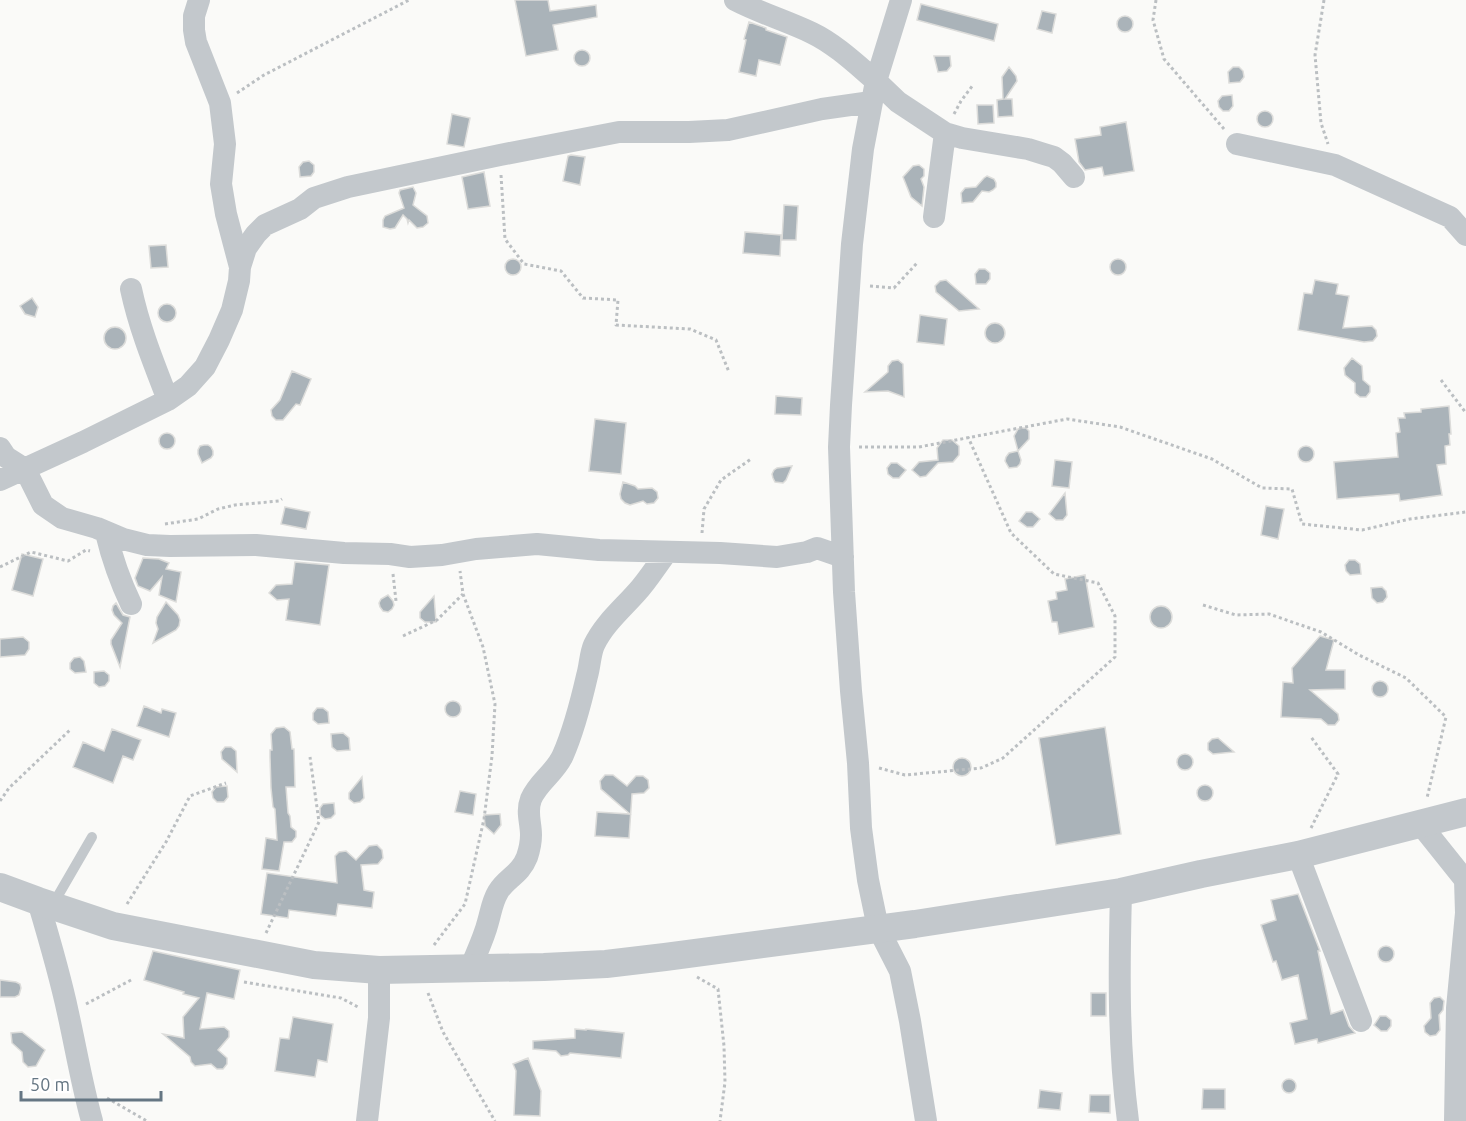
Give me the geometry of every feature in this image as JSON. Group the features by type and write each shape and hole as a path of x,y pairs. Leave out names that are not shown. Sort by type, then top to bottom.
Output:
{"street":[{"path":"199,0 194,16 194,30 196,42 220,103 225,144 221,184 240,267"},
{"path":"735,0 814,34 834,48 872,98"},
{"path":"901,0 872,98 863,148 852,244 841,394 841,507 851,691 866,870 878,928 900,971 926,1121"},
{"path":"0,480 168,400 188,386 205,367 219,340 232,310 246,248 256,234 265,225 300,208 314,198 348,187 619,132 728,130 872,98 898,102 945,133 1028,149 1054,157 1074,177"},
{"path":"934,217 945,133"},
{"path":"1237,144 1335,165 1450,217 1466,235"},
{"path":"131,289 135,310 168,400"},
{"path":"0,448 6,456 25,469 43,505 62,518 97,528 132,542 170,546 256,545 410,557 537,544 599,550 777,557 817,548 843,557"},
{"path":"817,548 830,522 841,507"},
{"path":"106,533 112,558 131,604"},
{"path":"470,969 498,891 517,873 528,854 531,834 528,810 531,800 563,754 584,692 592,648 607,624 638,591 667,552"},
{"path":"0,887 113,926 314,965 415,970 606,964 971,916 1121,892 1298,855 1466,812"},
{"path":"1421,825 1466,880 1466,913 1457,1008 1455,1121"},
{"path":"1298,855 1361,1021"},
{"path":"1121,892 1119,991 1123,1087 1128,1121"},
{"path":"45,904 51,946 92,1121"},
{"path":"367,1121 379,1018 379,970"}],"lane":[{"path":"45,904 92,837"}],"path":[{"path":"220,103 264,75 409,0"},
{"path":"1156,0 1153,20 1164,59 1237,144"},
{"path":"1324,0 1315,55 1321,123 1335,165"},
{"path":"945,133 961,101 973,86"},
{"path":"500,155 505,239 524,264 561,272 583,298 618,300 616,325 690,328 716,340 729,372"},
{"path":"1442,380 1466,413"},
{"path":"840,447 919,447 1067,418 1120,427 1212,459 1262,488 1292,489 1302,524 1362,530 1410,519 1466,512"},
{"path":"858,763 905,775 981,768 1003,758 1115,657 1115,616 1098,584 1054,574 1011,533 968,438"},
{"path":"700,553 704,509 721,480 751,459"},
{"path":"132,542 159,525 198,519 218,509 235,505 282,499"},
{"path":"0,567 31,552 68,561 86,549"},
{"path":"458,553 463,594 483,647 495,704 492,756 485,808 465,904 415,970 427,991 443,1032 495,1121"},
{"path":"390,554 396,600"},
{"path":"403,636 437,620 463,594"},
{"path":"1203,605 1236,615 1269,614 1321,632 1359,655 1406,678 1446,717 1421,825"},
{"path":"0,801 9,788 70,730"},
{"path":"1298,855 1338,774 1311,737"},
{"path":"256,954 319,822 310,757"},
{"path":"113,926 166,842 190,796 226,783"},
{"path":"665,957 718,989 725,1082 720,1121"},
{"path":"68,1014 134,979"},
{"path":"244,982 341,998 379,1018"},
{"path":"82,1083 147,1121"}],"building":[{"path":"515,0 548,0 550,11 596,5 597,17 553,25 558,50 526,56"},
{"path":"921,4 998,24 994,41 917,20"},
{"path":"1042,11 1056,14 1052,33 1037,29"},
{"path":"1125,16 1133,24 1125,32 1117,24"},
{"path":"749,22 787,37 780,65 759,60 756,76 739,72"},
{"path":"582,50 590,58 582,66 574,58"},
{"path":"934,56 950,56 951,66 947,71 938,72"},
{"path":"1009,67 1017,81 1005,99 1012,99 1013,116 998,117 997,100 1003,99 1002,77"},
{"path":"1233,67 1239,67 1243,71 1244,77 1240,82 1229,83 1228,72"},
{"path":"1232,95 1233,106 1229,111 1223,111 1218,101 1222,96"},
{"path":"977,105 993,105 994,123 978,124"},
{"path":"1265,111 1273,119 1265,127 1257,119"},
{"path":"452,114 470,118 464,147 447,144"},
{"path":"1126,122 1134,171 1104,176 1102,167 1085,170 1079,162 1075,139 1101,135 1100,127"},
{"path":"568,156 585,157 580,185 563,181"},
{"path":"309,161 314,165 314,172 311,176 300,177 299,167 303,162"},
{"path":"919,165 924,169 924,176 921,179 924,187 922,206 911,197 903,177 913,166"},
{"path":"484,172 490,206 468,209 462,177"},
{"path":"987,176 994,179 996,187 989,192 982,191 973,202 962,203 961,193 965,188 976,187"},
{"path":"413,187 416,193 413,205 427,216 428,223 417,228 409,220 408,223 403,215 395,228 383,227 385,216 404,208 400,190"},
{"path":"784,205 798,206 796,240 782,240"},
{"path":"745,232 781,235 780,256 743,253"},
{"path":"166,245 168,267 151,268 149,246"},
{"path":"510,259 516,259 521,267 519,273 510,275 505,270 505,264"},
{"path":"1118,259 1126,267 1118,275 1110,267"},
{"path":"979,269 985,269 990,273 990,279 986,284 976,284 975,274"},
{"path":"946,280 979,309 959,311 936,292 935,286 940,281"},
{"path":"1315,280 1338,284 1336,294 1349,296 1343,328 1372,326 1377,336 1373,341 1364,342 1298,330 1304,293 1312,294"},
{"path":"32,298 38,307 35,317 25,314 20,306"},
{"path":"163,304 171,304 176,309 174,320 163,322 158,317 158,309"},
{"path":"920,315 947,319 944,345 917,342"},
{"path":"995,323 1002,326 1005,333 1002,340 995,343 988,340 985,333 988,326"},
{"path":"115,327 125,334 126,338 119,348 115,349 105,342 104,338 111,328"},
{"path":"1352,358 1362,366 1363,380 1370,386 1370,392 1366,397 1360,397 1355,393 1355,383 1345,375 1344,368"},
{"path":"898,360 903,364 904,397 888,391 865,392 888,372 888,366 892,361"},
{"path":"292,371 311,379 300,405 296,404 283,420 276,420 271,410 280,400"},
{"path":"776,396 802,398 801,415 775,414"},
{"path":"1449,406 1450,445 1445,446 1446,464 1437,465 1442,495 1400,501 1399,494 1337,499 1334,462 1398,457 1396,433 1400,432 1398,418 1405,418 1404,413 1421,412 1421,409"},
{"path":"595,419 626,423 621,474 589,471"},
{"path":"1026,428 1029,431 1029,439 1018,451 1014,436 1018,429"},
{"path":"167,433 175,441 167,449 159,441"},
{"path":"943,440 952,440 959,446 959,455 953,462 938,463 926,476 920,477 912,470 919,462 938,460 937,448"},
{"path":"204,445 211,447 213,455 202,463 198,450"},
{"path":"1306,446 1314,454 1306,462 1298,454"},
{"path":"1018,451 1020,464 1009,468 1005,461 1006,457 1009,453"},
{"path":"1055,460 1072,462 1069,488 1052,486"},
{"path":"891,463 897,463 906,470 899,478 893,478 888,474 887,468"},
{"path":"792,466 783,483 775,482 772,474 774,470"},
{"path":"623,482 638,489 652,488 657,492 658,498 654,503 647,504 643,501 630,505 625,503 620,494"},
{"path":"1065,493 1067,515 1063,520 1056,520 1049,514"},
{"path":"1266,506 1284,509 1278,539 1261,535"},
{"path":"285,507 310,512 306,529 281,524"},
{"path":"1026,512 1032,512 1040,519 1033,527 1027,527 1019,521"},
{"path":"22,554 43,559 33,596 12,590"},
{"path":"143,558 159,559 169,563 166,569 181,572 176,602 159,595 162,577 150,591 138,586 135,578"},
{"path":"1349,560 1355,560 1360,564 1361,574 1350,575 1346,571 1345,565"},
{"path":"295,562 329,565 320,625 286,620 289,599 277,600 269,593 276,585 292,584"},
{"path":"1085,575 1094,627 1059,634 1057,622 1052,622 1048,601 1057,599 1056,592 1067,590 1065,579"},
{"path":"1382,587 1387,597 1383,602 1377,603 1372,598 1371,588"},
{"path":"388,595 394,605 388,612 383,611 379,603"},
{"path":"434,596 436,622 425,622 420,618 420,612"},
{"path":"166,602 178,615 179,626 153,643 158,629 157,617"},
{"path":"116,603 123,615 130,617 120,667 111,644 111,640 122,623 112,610"},
{"path":"1161,606 1169,609 1172,617 1169,625 1161,628 1153,625 1150,617 1153,609"},
{"path":"1320,636 1334,640 1326,670 1345,670 1345,689 1310,690 1338,714 1339,720 1335,725 1328,725 1321,719 1281,717 1283,682 1293,683 1292,668"},
{"path":"23,637 29,642 29,649 25,655 0,657 0,639"},
{"path":"80,657 84,661 86,672 75,673 70,669 70,663 74,658"},
{"path":"104,671 109,675 109,681 105,686 99,687 94,683 94,672"},
{"path":"1377,681 1383,681 1388,689 1386,695 1377,697 1372,692 1372,686"},
{"path":"450,701 456,701 461,709 459,715 450,717 445,712 445,706"},
{"path":"144,706 161,713 162,709 176,713 169,737 137,726"},
{"path":"317,708 323,708 328,712 329,723 318,724 313,720 313,713"},
{"path":"284,727 290,732 292,749 294,749 295,787 286,787 288,813 291,827 296,831 296,837 292,842 284,842 279,871 262,869 266,838 277,840 271,788 271,734 276,728"},
{"path":"1105,727 1121,834 1056,845 1039,738"},
{"path":"112,729 141,740 133,760 123,756 113,783 73,767 83,742 104,751"},
{"path":"343,733 349,738 350,750 337,751 332,747 331,734"},
{"path":"1218,738 1234,752 1213,754 1208,750 1208,743"},
{"path":"225,747 231,747 236,751 237,772 222,759 221,752"},
{"path":"1185,754 1193,762 1185,770 1177,762"},
{"path":"958,758 966,758 971,763 969,774 958,776 953,771 953,763"},
{"path":"605,775 613,775 627,786 636,776 643,776 648,780 649,788 644,793 632,794 629,838 595,836 597,812 630,814 601,789 600,781"},
{"path":"362,777 364,798 354,803 349,799 349,793"},
{"path":"1205,785 1213,793 1205,801 1197,793"},
{"path":"227,786 228,797 224,802 217,802 212,792 216,787"},
{"path":"460,791 476,794 473,815 455,812"},
{"path":"334,803 335,814 331,818 325,819 320,815 320,808 323,804"},
{"path":"500,814 501,825 494,834 485,826 484,815"},
{"path":"377,845 382,850 383,858 378,864 361,865 364,890 374,892 372,908 338,904 336,916 289,910 288,918 261,914 267,873 337,883 335,856 339,852 346,851 356,860 369,846"},
{"path":"1298,894 1320,951 1318,951 1331,1014 1343,1010 1349,1026 1355,1033 1318,1043 1317,1039 1295,1044 1290,1023 1307,1019 1298,975 1282,980 1276,961 1273,962 1261,925 1276,920 1271,900"},
{"path":"1386,946 1394,954 1386,962 1378,954"},
{"path":"153,951 240,970 234,999 207,993 200,1029 224,1027 229,1031 229,1037 218,1050 227,1058 227,1064 223,1069 217,1069 211,1064 195,1066 190,1057 163,1034 184,1038 183,1017 199,998 144,980"},
{"path":"0,980 20,984 19,995 0,997"},
{"path":"1091,993 1106,993 1106,1016 1091,1016"},
{"path":"1440,997 1444,1001 1443,1010 1439,1015 1440,1030 1436,1035 1430,1036 1425,1032 1424,1026 1431,1018 1430,1003 1434,998"},
{"path":"1380,1016 1386,1016 1391,1020 1391,1026 1387,1031 1381,1031 1374,1025"},
{"path":"293,1017 333,1024 327,1062 318,1060 315,1077 275,1071 280,1038 289,1039"},
{"path":"575,1029 624,1033 621,1058 570,1053 561,1056 556,1051 533,1049 533,1041 575,1038"},
{"path":"22,1032 45,1050 36,1066 28,1067 23,1062 22,1052 12,1043 11,1033"},
{"path":"528,1058 541,1091 540,1116 514,1115 516,1071 513,1064"},
{"path":"1286,1079 1292,1079 1296,1086 1292,1093 1286,1093 1282,1089 1282,1083"},
{"path":"1203,1089 1225,1089 1225,1109 1202,1109"},
{"path":"1040,1090 1062,1093 1060,1110 1038,1108"},
{"path":"1090,1095 1110,1095 1110,1113 1089,1112"}]}
